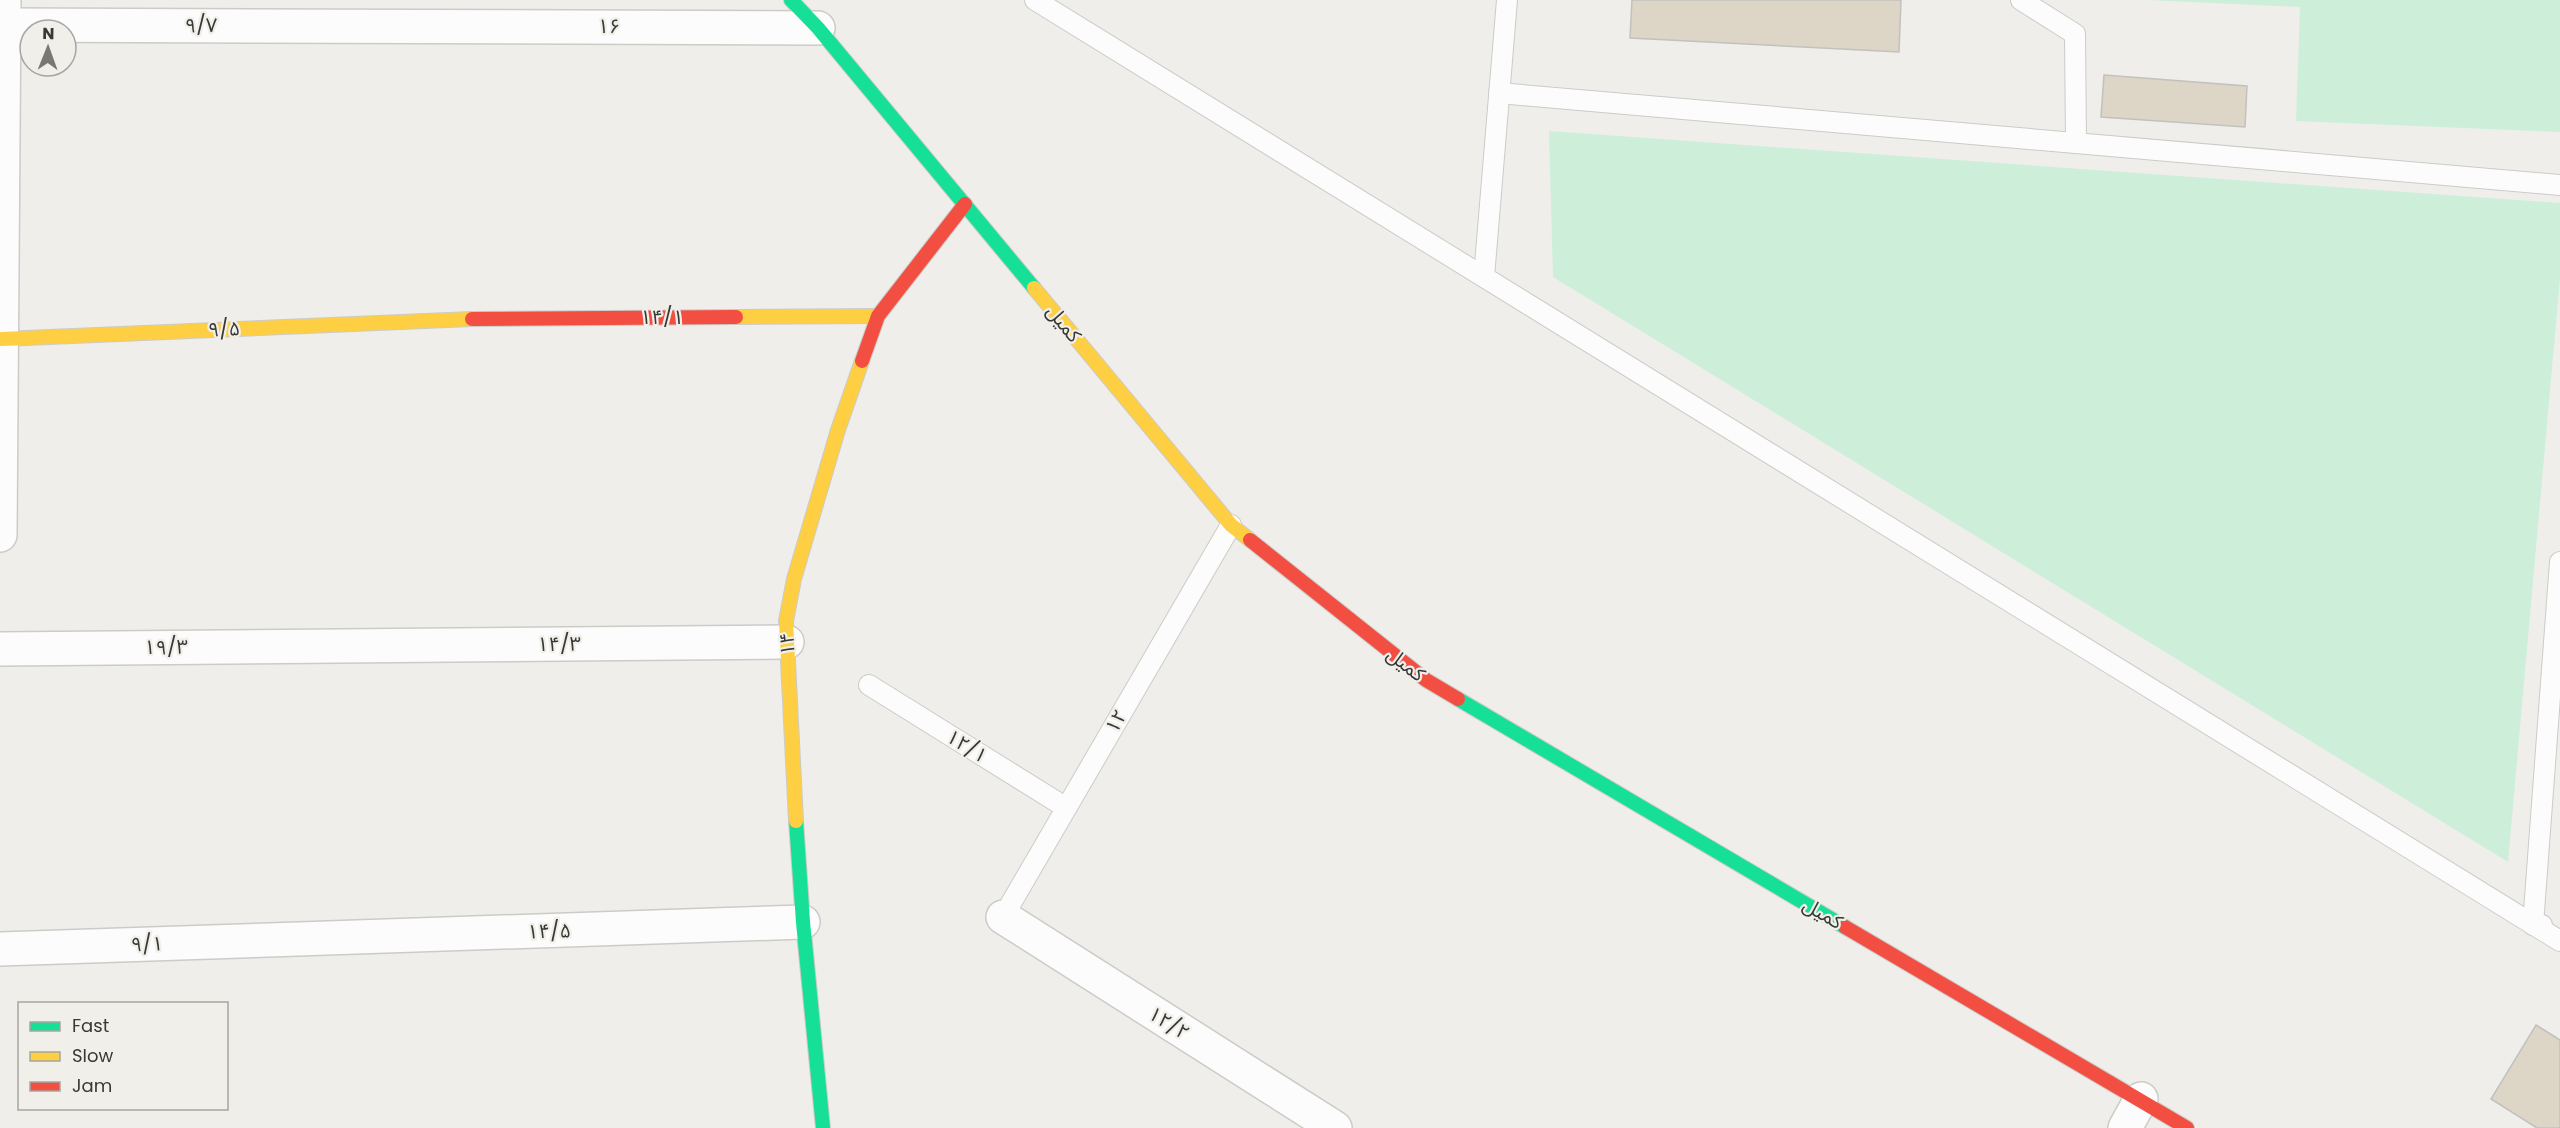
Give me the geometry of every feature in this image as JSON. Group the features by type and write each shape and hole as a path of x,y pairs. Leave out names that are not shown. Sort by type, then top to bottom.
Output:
{"street":[{"name":"کمیل","path":"791,0 818,28 966,204 1231,525 1426,680 2187,1128"},
{"name":"۹/۷","path":"3,13 399,25"},
{"path":"0,535 3,13"},
{"name":"۱۶","path":"399,25 818,28"},
{"name":"۱۴","path":"823,1128 803,922 786,621 794,579 838,429 878,316 966,204"},
{"name":"۱۴/۱","path":"447,319 878,316"},
{"name":"۹/۵","path":"2,339 447,319"},
{"name":"۱۴/۳","path":"332,646 787,642"},
{"name":"۱۹/۳","path":"0,649 332,646"},
{"name":"۱۲/۲","path":"1003,917 1335,1128"},
{"name":"۱۴/۵","path":"294,940 803,922"},
{"name":"۹/۱","path":"0,949 294,940"},
{"path":"2125,1128 2140,1100"}],"lane":[{"path":"1035,0 2560,941"},
{"path":"1484,277 1507,0"},
{"path":"2021,0 2075,34 2076,143"},
{"path":"1499,93 2560,185"},
{"name":"۱۲","path":"1003,917 1231,525"},
{"path":"2533,925 2560,562"},
{"name":"۱۲/۱","path":"869,684 1065,807"},
{"path":"2533,925 2560,926"}],"green space":[{"path":"2147,0 2560,0 2560,132 2296,121 2300,7"},
{"path":"1549,131 2560,203 2560,278 2508,862 1553,277"}],"building":[{"path":"1632,0 1901,0 1899,52 1630,38"},
{"path":"2104,75 2247,86 2245,127 2101,117"},
{"path":"2536,1025 2560,1040 2560,1128 2537,1128 2491,1099"}],"traffic: fast":[{"path":"791,0 818,28 1034,288"},
{"path":"1458,699 1845,927"},
{"path":"796,821 803,922 823,1128"}],"traffic: slow":[{"path":"1034,288 1231,525 1250,540"},
{"path":"736,317 878,316"},
{"path":"2,339 472,319"},
{"path":"796,821 786,621 794,579 838,430 862,361"}],"traffic: jam":[{"path":"862,361 878,316 965,204"},
{"path":"472,319 736,317"},
{"path":"1250,540 1426,680 1458,699"},
{"path":"1845,927 2187,1128"}]}
